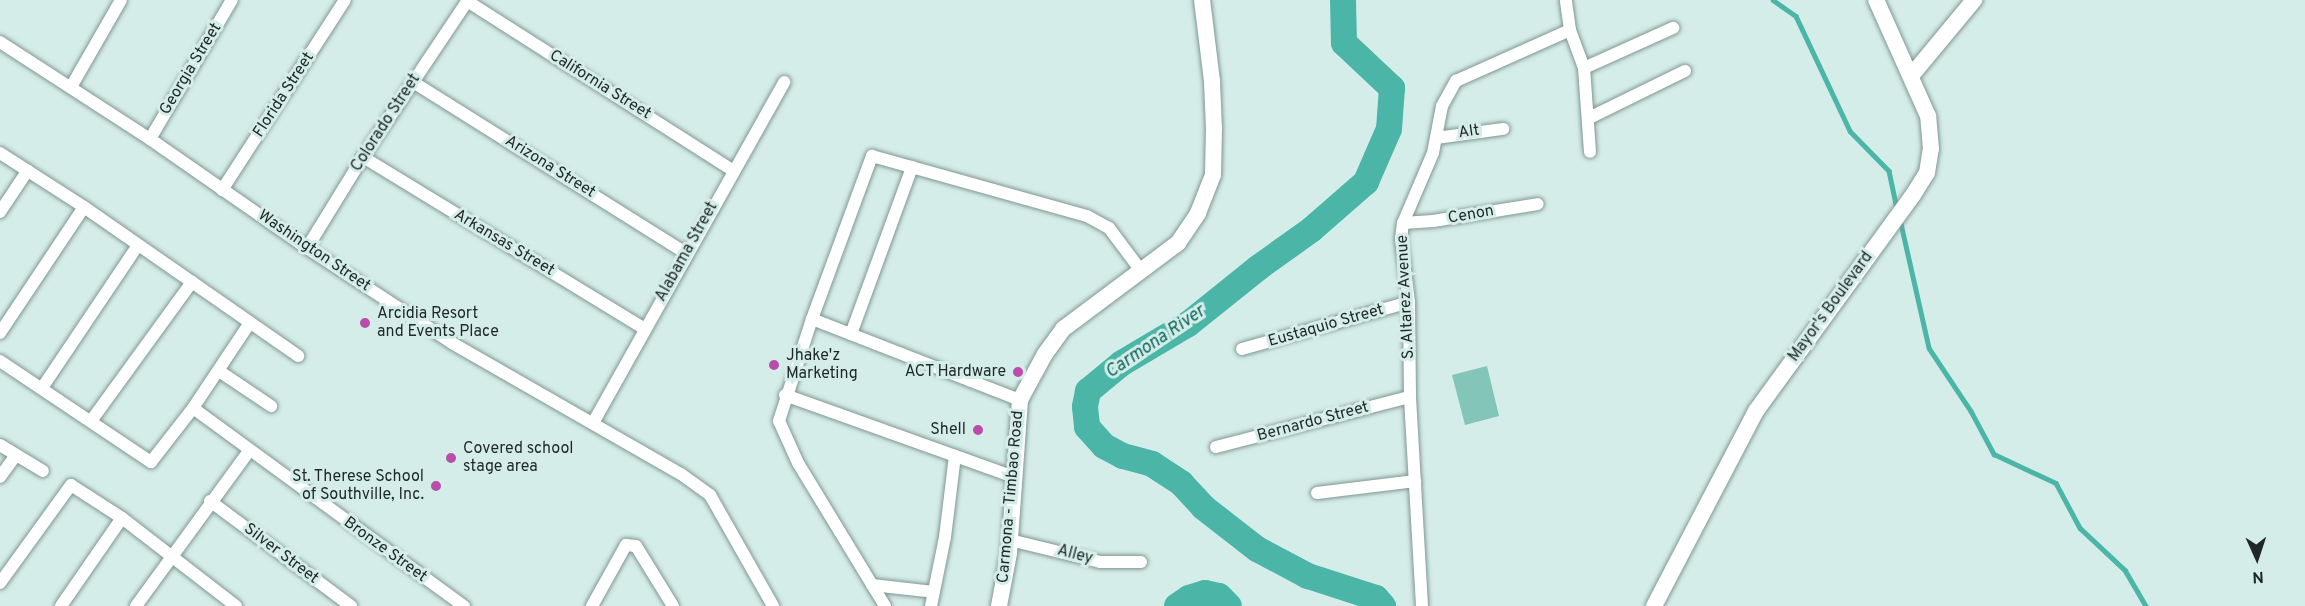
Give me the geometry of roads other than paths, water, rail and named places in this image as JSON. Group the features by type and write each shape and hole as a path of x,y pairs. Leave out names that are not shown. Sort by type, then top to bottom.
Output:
{"main road":[{"name":"Carmona - Timbao Road","path":"999,606 1010,540 1020,400 1045,354 1064,329 1178,243 1198,213 1213,175 1215,129 1212,81 1202,0"},
{"name":"Mayor's Boulevard","path":"1653,606 1756,411 1906,206 1927,173 1931,149 1928,116 1876,0"},
{"path":"1911,76 1974,0"}],"street":[{"path":"71,87 121,0"},
{"name":"Georgia Street","path":"150,139 232,0"},
{"name":"Florida Street","path":"222,190 345,0"},
{"path":"1566,0 1570,30 1584,68 1590,152"},
{"name":"Colorado Street","path":"307,248 363,157 468,1"},
{"name":"California Street","path":"468,1 732,170"},
{"path":"1584,68 1673,28"},
{"name":"S. Altarez Avenue","path":"1422,606 1410,397 1409,302 1401,239 1403,223 1433,153 1442,106 1456,81 1570,30"},
{"name":"Washington Street","path":"0,42 150,139 307,248 452,343 681,474 711,495 773,606"},
{"path":"1589,118 1684,71"},
{"name":"Arizona Street","path":"413,82 686,252"},
{"name":"Alabama Street","path":"592,423 732,170 784,82"},
{"name":"Alt","path":"1436,138 1503,129"},
{"path":"0,153 84,207 298,356"},
{"path":"885,606 798,463 779,421 785,395 872,156 1087,216 1109,228 1142,272"},
{"name":"Arkansas Street","path":"363,157 645,329"},
{"path":"851,334 912,167"},
{"path":"0,212 28,170"},
{"name":"Cenon","path":"1403,223 1433,221 1538,204"},
{"path":"0,333 84,207"},
{"path":"42,388 138,245"},
{"path":"92,421 192,282"},
{"name":"Eustaquio Street","path":"1242,349 1409,302"},
{"path":"812,319 1020,400"},
{"path":"0,361 151,462 193,408 249,324"},
{"path":"219,371 271,406"},
{"path":"785,395 1014,477"},
{"name":"Bernardo Street","path":"1216,447 1410,397"},
{"name":"Bronze Street","path":"193,408 464,606"},
{"path":"0,445 43,471"},
{"path":"136,606 210,501 249,451"},
{"path":"0,477 16,455"},
{"path":"931,606 945,537 955,456"},
{"path":"1317,493 1415,481"},
{"path":"0,583 71,484 122,518 172,556 222,602 236,606"},
{"name":"Silver Street","path":"210,501 351,606"},
{"path":"61,606 122,518"},
{"name":"Alley","path":"1010,540 1100,562 1141,562"},
{"path":"592,606 626,545 636,546 673,606"},
{"path":"872,585 934,592"}],"waterway":[{"name":"Carmona River","path":"1343,0 1344,43 1392,88 1389,129 1366,182 1311,230 1258,268 1188,324 1122,363 1088,391 1085,407 1087,427 1104,446 1123,456 1152,464 1181,483 1203,507 1257,549 1308,576 1376,598 1383,606"},
{"path":"1773,0 1796,16 1850,131 1889,171 1897,208"},
{"path":"1900,219 1929,348 1971,411 1994,454 2056,483 2080,528 2125,570 2146,606"},
{"name":"Carmona River","path":"1177,606 1189,598 1205,593 1219,596 1229,606"}],"place":[{"name":"Arcidia Resort and Events Place","path":"365,323"},
{"name":"Jhake'z Marketing","path":"774,365"},
{"name":"ACT Hardware","path":"1018,372"},
{"name":"Shell","path":"978,430"},
{"name":"Covered school stage area","path":"451,458"},
{"name":"St. Therese School of Southville, Inc.","path":"436,486"}]}
